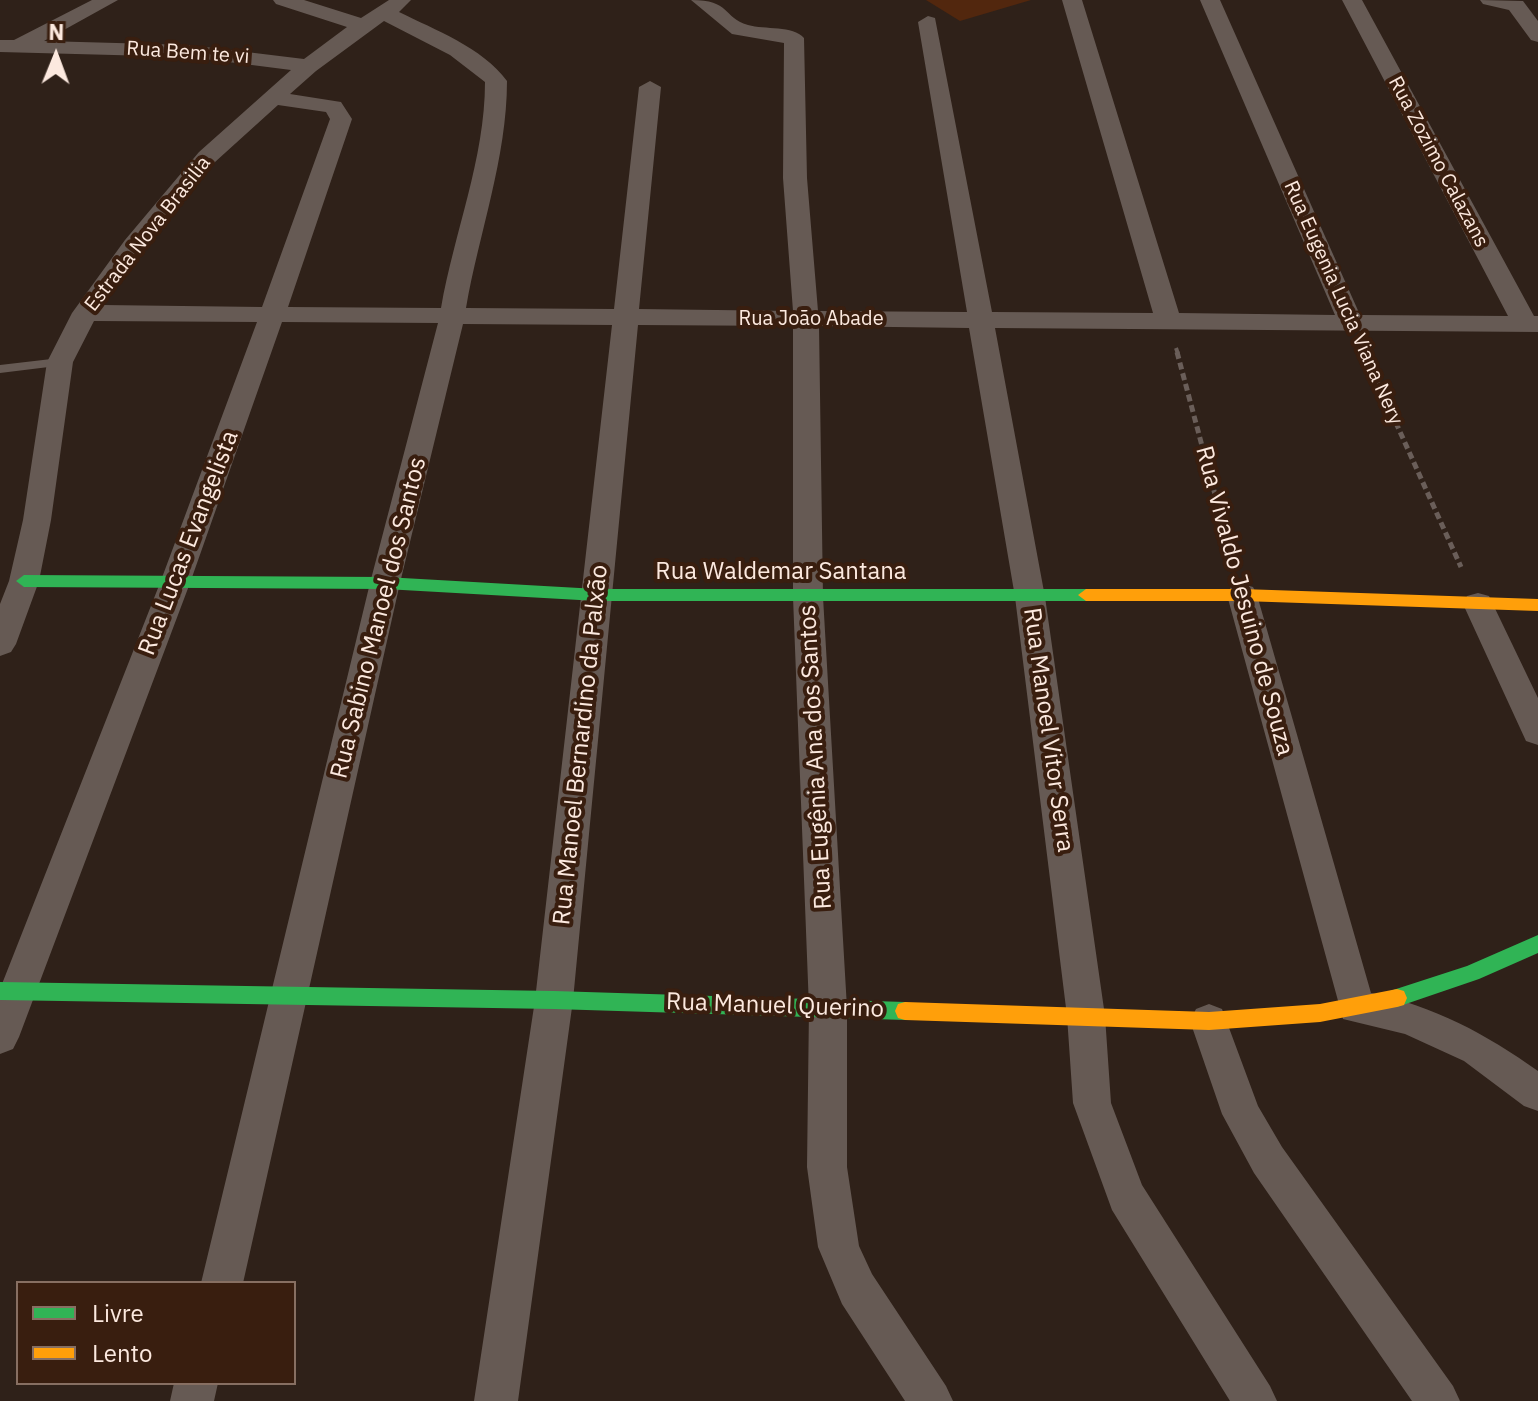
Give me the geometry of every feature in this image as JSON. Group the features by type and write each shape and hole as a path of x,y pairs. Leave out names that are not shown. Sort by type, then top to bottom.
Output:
{"street":[{"name":"Rua Bem te vi","path":"10,46 108,0"},
{"path":"283,0 383,12"},
{"name":"Rua Eugênia Ana dos Santos","path":"701,0 739,30 794,38 795,178 806,319 808,597 828,1008 827,1167 839,1247 857,1289 931,1401"},
{"path":"1072,0 1168,320"},
{"name":"Rua Eugenia Lucia Viana Nery","path":"1210,0 1351,323"},
{"name":"Rua Zozimo Calazans","path":"1352,0 1531,324"},
{"path":"1490,0 1516,5 1538,36"},
{"name":"Estrada Nova Brasilia","path":"0,644 24,581 37,520 60,362 85,313 192,172 308,66 383,12"},
{"name":"Rua Sabino Manoel dos Santos","path":"222,1281 385,583 452,317 463,253 484,175 496,105 496,81 486,69 464,54 383,12"},
{"name":"Rua Manoel Vitor Serra","path":"928,22 1030,597 1086,1016 1092,1103 1126,1196 1255,1401"},
{"name":"Rua Bem te vi","path":"10,46 189,51 308,66"},
{"name":"Rua Manoel Bernardino da Palxão","path":"496,1401 554,1000 650,87"},
{"name":"Rua Lucas Evangelista","path":"0,1037 8,992 175,583 274,315 341,119 333,107 321,103 271,97"},
{"name":"Rua João Abade","path":"85,313 1531,324"},
{"name":"Rua Waldemar Santana","path":"24,581 385,583 597,595 1242,595 1538,605"},
{"name":"Rua Vivaldo Jesuino de Souza","path":"1242,595 1356,1007"},
{"path":"1478,604 1538,732"},
{"name":"Rua Manuel Querino","path":"8,992 554,1000 1209,1021 1304,1015 1356,1007 1472,975 1538,944"},
{"path":"1356,1007 1410,1018 1477,1049 1538,1093"},
{"path":"1209,1021 1241,1114 1268,1160 1438,1401"}],"lane":[{"path":"0,369 60,362"}],"path":[{"name":"Rua Vivaldo Jesuino de Souza","path":"1168,320 1242,595"},
{"name":"Rua Eugenia Lucia Viana Nery","path":"1351,323 1478,604"}],"shaded area":[{"path":"926,0 1031,0 960,21"}],"traffic: fast":[{"path":"24,581 385,583 597,595 1086,595"},
{"path":"1397,998 1472,973 1538,944"},
{"path":"0,991 554,1000 905,1011"}],"traffic: slow":[{"path":"1086,595 1242,595 1538,605"},
{"path":"905,1011 1209,1021 1320,1013 1397,998"}]}
